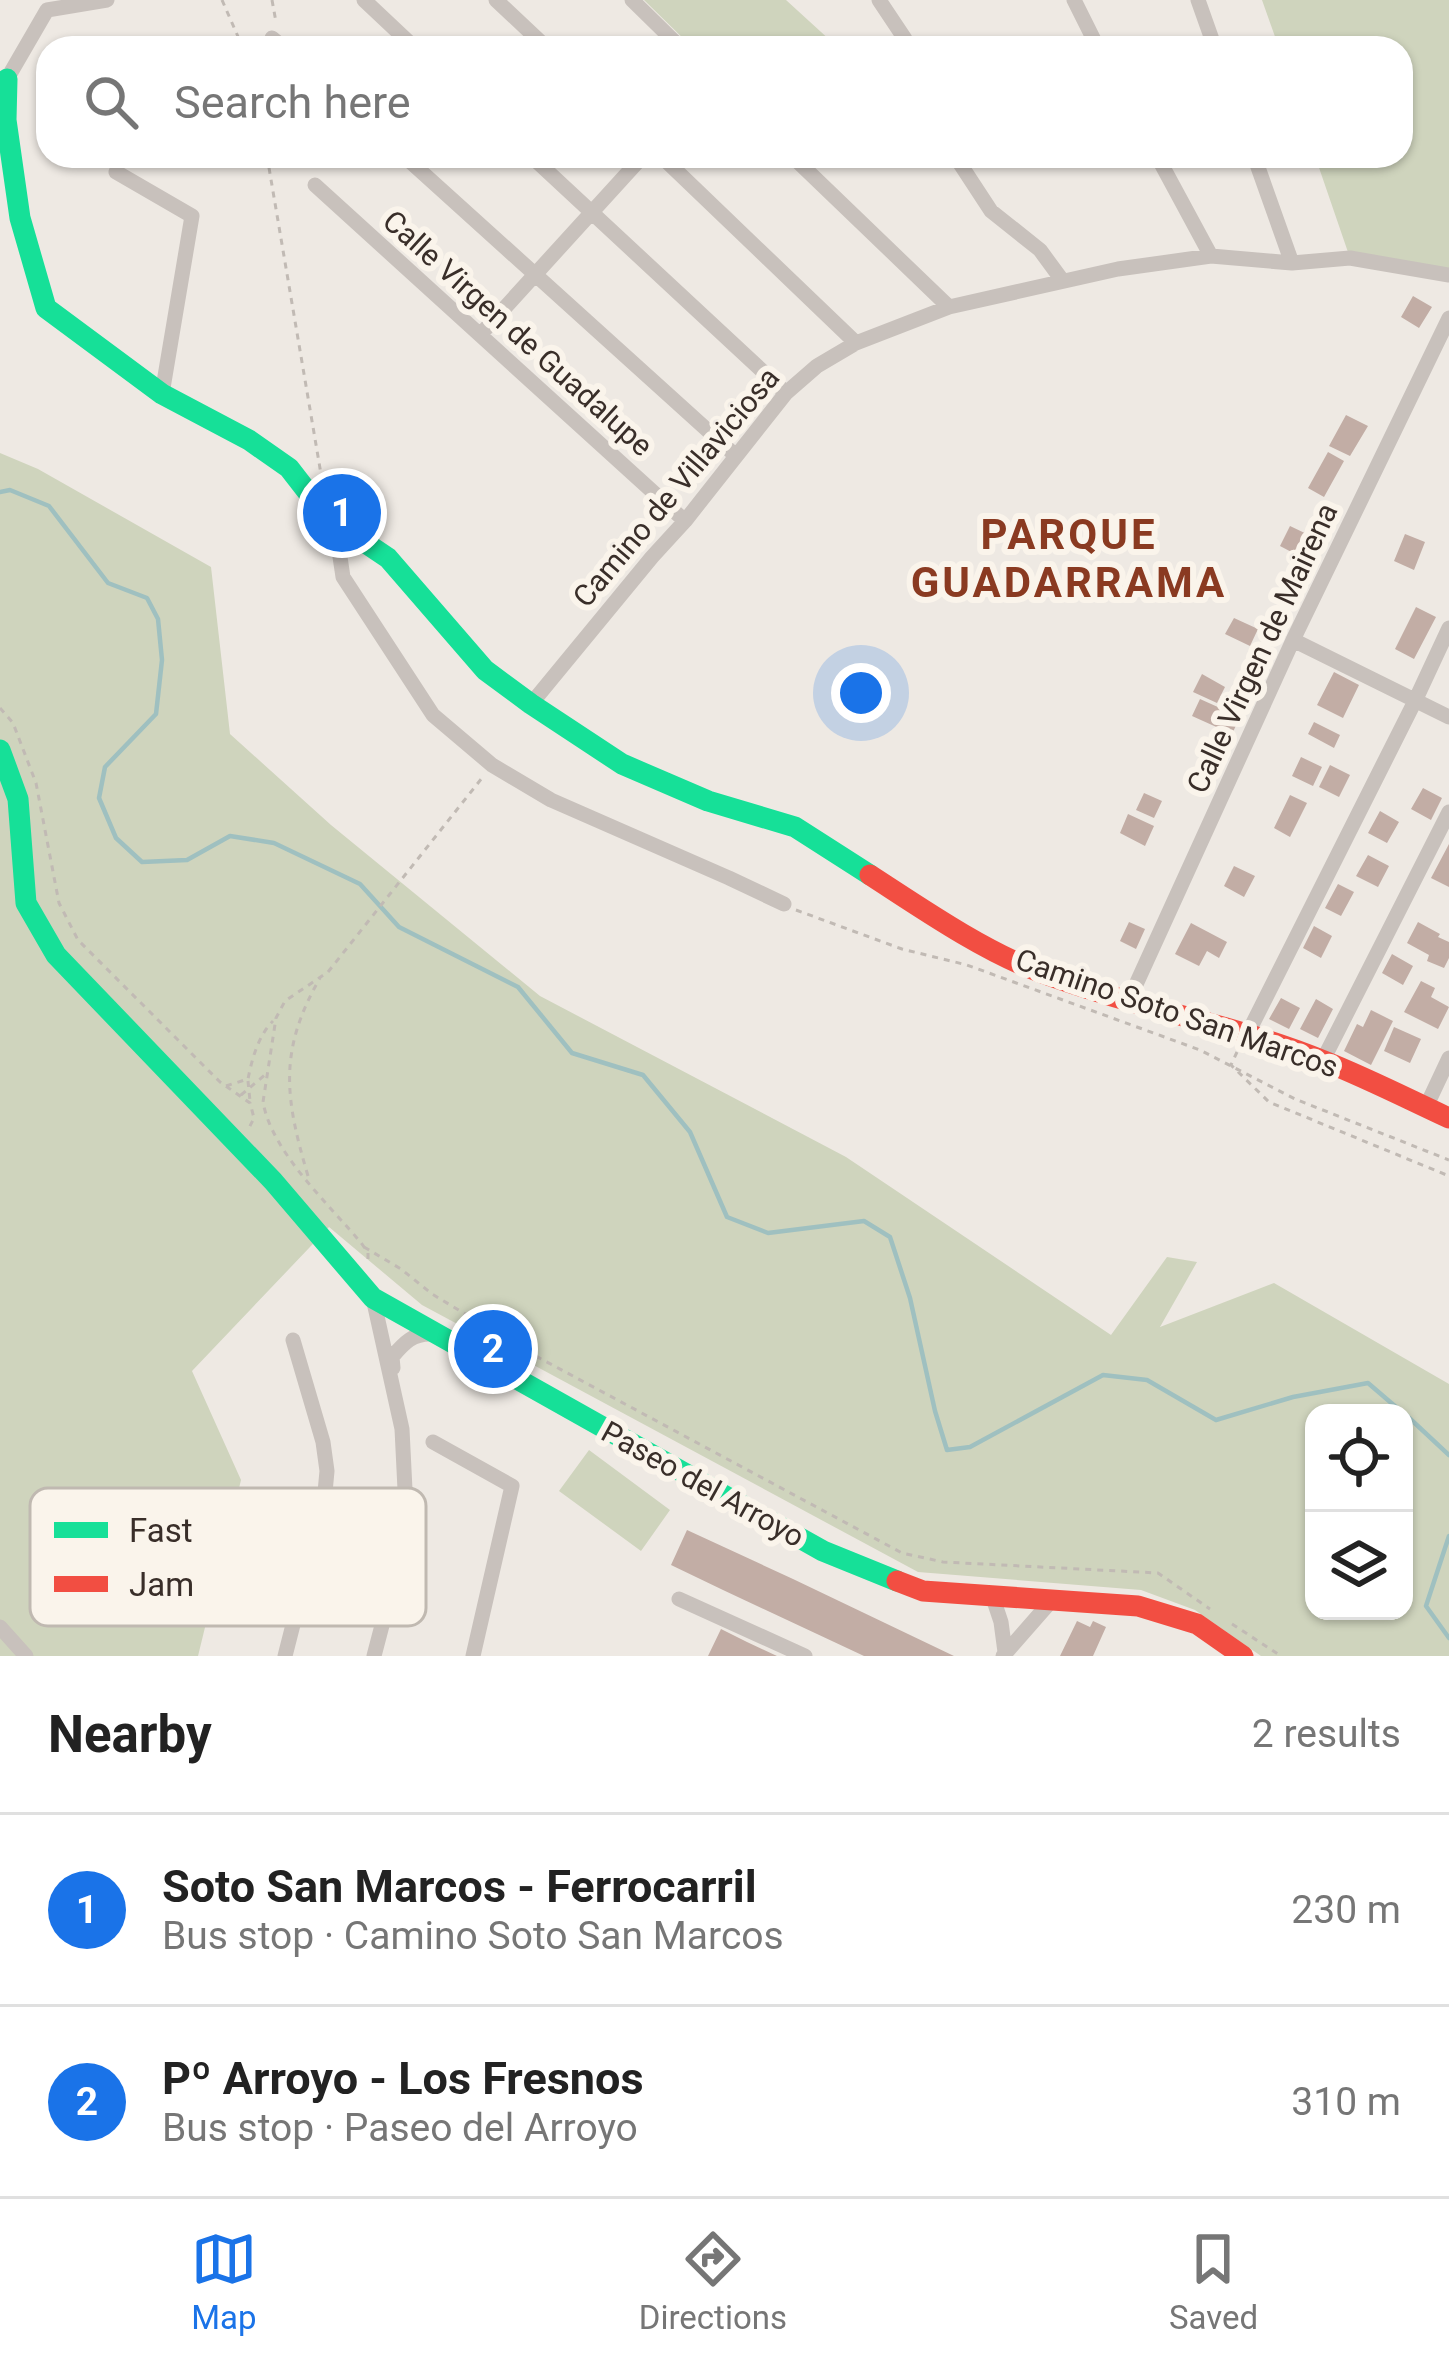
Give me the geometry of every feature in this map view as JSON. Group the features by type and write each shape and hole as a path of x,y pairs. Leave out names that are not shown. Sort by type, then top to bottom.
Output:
{"street":[{"path":"4,80 52,5 107,0"},
{"path":"364,0 402,36"},
{"path":"496,0 534,36"},
{"path":"632,0 669,36"},
{"path":"879,0 903,36"},
{"path":"1074,0 1092,36"},
{"path":"1198,0 1211,36"},
{"name":"Camino Soto San Marcos","path":"4,80 20,218 46,308 162,394 249,440 289,468 318,507 388,559 485,670 530,704 622,764 708,801 796,827 941,921 1032,969 1323,1060 1449,1118"},
{"path":"417,168 736,456"},
{"path":"544,168 786,393"},
{"path":"480,335 632,168"},
{"path":"674,168 856,343"},
{"path":"804,168 949,307"},
{"path":"963,168 991,211 1040,250 1062,280"},
{"path":"1163,168 1211,256"},
{"path":"1258,168 1292,263"},
{"path":"116,172 193,216 162,394"},
{"name":"Calle Virgen de Guadalupe","path":"315,185 685,521"},
{"name":"Camino de Villaviciosa","path":"530,704 786,393 817,366 856,343 949,307 1062,280 1211,256 1292,263 1350,258 1449,274"},
{"name":"Calle Virgen de Mairena","path":"1127,1002 1293,640 1449,318"},
{"path":"345,530 340,557 344,577 408,681 447,728 492,765 551,800 784,904"},
{"path":"1247,1035 1449,628"},
{"path":"1293,640 1449,717"},
{"name":"Paseo del Arroyo","path":"0,750 18,799 26,903 56,955 273,1181 373,1298 823,1551 923,1591 1138,1606 1197,1624 1243,1656"},
{"path":"1323,1060 1449,812"},
{"path":"1426,1107 1449,1058"},
{"path":"373,1298 402,1429 404,1488"},
{"path":"393,1389 392,1357 406,1340 421,1333 438,1334"},
{"path":"293,1340 323,1442 325,1488"},
{"path":"433,1442 512,1486 472,1656"},
{"path":"993,1598 1004,1654"},
{"path":"679,1599 805,1656"},
{"path":"1004,1654 1052,1600"},
{"path":"285,1656 293,1626"},
{"path":"374,1656 382,1626"},
{"path":"0,1628 26,1656"},
{"path":"1215,1636 1229,1656"}],"path":[{"path":"223,0 238,36"},
{"path":"272,0 277,36"},
{"path":"270,168 323,490"},
{"path":"0,708 13,723 36,783 59,903 78,940 225,1086 250,1102"},
{"path":"367,1273 368,1252 279,1145 265,1113 276,1018 285,1001 328,972 490,767"},
{"path":"784,904 1200,1050 1295,1099 1449,1160"},
{"path":"310,1182 293,1125 289,1091 292,1035 321,977"},
{"path":"238,1145 254,1118 248,1079 254,1053 276,1018"},
{"path":"1231,1065 1247,1035"},
{"path":"1231,1065 1269,1102 1449,1176"},
{"path":"240,1096 269,1071"},
{"path":"225,1086 248,1079"},
{"path":"364,1246 432,1294 532,1354 902,1553 944,1562 1158,1573 1281,1656"}],"green space":[{"path":"644,0 786,0 825,36 681,36"},
{"path":"1262,0 1449,0 1449,281 1350,258 1319,168 1413,168 1413,36 1275,36"},
{"path":"0,453 38,469 211,567 230,734 331,825 540,996 846,1157 1111,1335 1167,1257 1197,1262 1160,1327 1274,1283 1449,1384 1449,1656 1261,1656 1195,1610 1141,1590 918,1572 422,1305 329,1227 192,1371 241,1480 239,1488 30,1488 30,1626 205,1626 198,1656 0,1656"},
{"path":"589,1450 670,1510 641,1551 559,1491"}],"building":[{"path":"1413,296 1432,307 1419,328 1401,317"},
{"path":"1346,415 1368,426 1350,456 1329,446"},
{"path":"1328,452 1344,461 1324,497 1308,488"},
{"path":"1290,526 1311,536 1299,556 1280,546"},
{"path":"1405,534 1425,542 1414,570 1394,561"},
{"path":"1416,607 1436,617 1414,659 1395,649"},
{"path":"1234,618 1258,629 1250,646 1225,634"},
{"path":"1334,672 1359,685 1343,718 1317,705"},
{"path":"1202,674 1225,687 1217,703 1193,692"},
{"path":"1200,699 1240,717 1232,734 1192,716"},
{"path":"1314,722 1340,735 1334,748 1308,734"},
{"path":"1301,757 1322,767 1313,786 1292,776"},
{"path":"1330,765 1350,775 1339,797 1319,787"},
{"path":"1423,788 1442,798 1431,820 1411,809"},
{"path":"1144,793 1162,801 1154,818 1136,810"},
{"path":"1290,795 1307,803 1290,837 1274,828"},
{"path":"1380,811 1399,822 1387,843 1368,833"},
{"path":"1128,814 1154,826 1145,846 1120,833"},
{"path":"1449,844 1449,887 1431,878"},
{"path":"1368,855 1389,866 1378,887 1356,876"},
{"path":"1234,866 1255,876 1244,897 1224,886"},
{"path":"1338,884 1354,892 1341,916 1325,908"},
{"path":"1129,922 1145,929 1136,949 1120,941"},
{"path":"1418,922 1449,942 1444,968 1427,961 1429,955 1407,943"},
{"path":"1191,923 1227,942 1219,958 1207,951 1199,966 1175,954"},
{"path":"1314,926 1332,936 1321,958 1303,948"},
{"path":"1392,954 1413,966 1403,985 1382,973"},
{"path":"1421,981 1435,988 1431,997 1449,1007 1438,1029 1404,1012"},
{"path":"1281,998 1300,1008 1289,1029 1269,1019"},
{"path":"1316,999 1333,1009 1318,1038 1300,1029"},
{"path":"1371,1010 1393,1021 1371,1065 1344,1051 1357,1024 1363,1027"},
{"path":"1394,1027 1421,1039 1410,1063 1384,1051"},
{"path":"687,1530 954,1656 864,1656 723,1590 671,1565"},
{"path":"1077,1621 1106,1627 1093,1656 1060,1656"},
{"path":"721,1629 747,1642 777,1656 708,1656"}],"waterway":[{"path":"0,492 10,490 49,506 108,583 147,598 158,619 162,660 156,714 105,767 99,798 116,838 142,862 187,860 230,836 274,843 360,884 399,927 518,987 572,1053 643,1075 690,1132 727,1217 768,1233 864,1221 890,1237 947,1450 970,1447 1103,1375 1147,1380 1216,1420 1293,1397 1368,1383 1392,1404"},
{"path":"1413,1421 1449,1455"},
{"path":"1449,1536 1426,1606 1449,1638"}],"traffic: fast":[{"path":"7,79 6,120 20,218 46,308 162,394 249,440 289,468 327,517 388,558 485,670 531,704 622,764 708,801 795,827 870,875"},
{"path":"0,750 18,799 26,903 56,955 273,1181 373,1298 823,1551 897,1581"}],"traffic: jam":[{"path":"870,875 973,940 1037,971 1289,1048 1449,1118"},
{"path":"897,1581 923,1591 1138,1606 1197,1624 1243,1656"}],"place":[{"name":"Soto San Marcos - Ferrocarril","path":"342,513"},
{"name":"Pº Arroyo - Los Fresnos","path":"493,1349"}],"district":[{"name":"PARQUE GUADARRAMA","path":"1069,558"}]}
